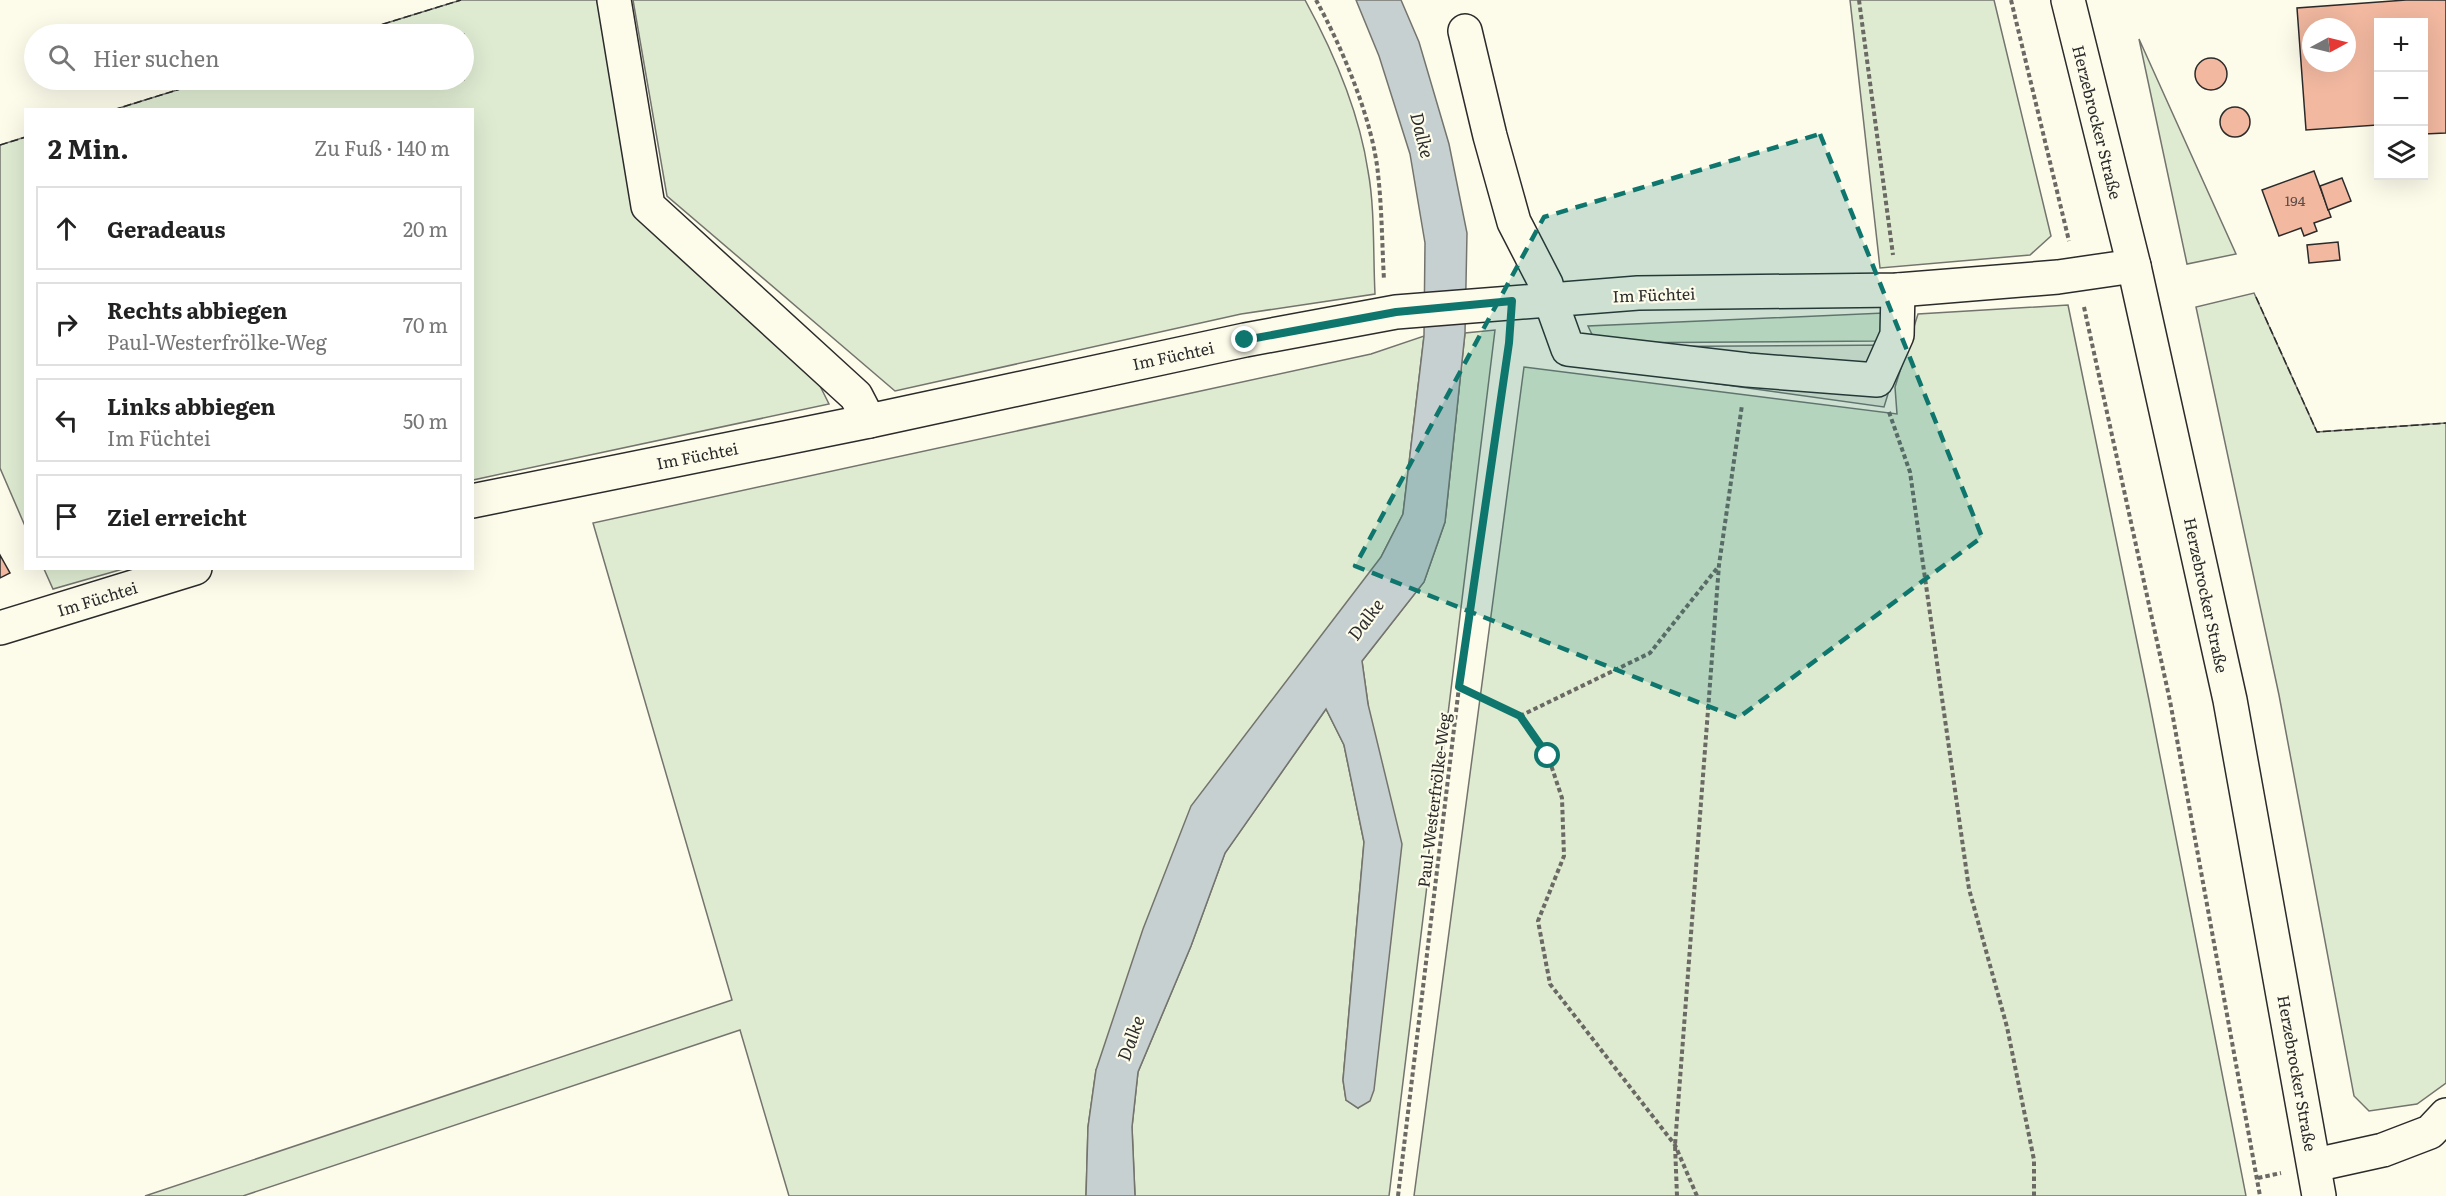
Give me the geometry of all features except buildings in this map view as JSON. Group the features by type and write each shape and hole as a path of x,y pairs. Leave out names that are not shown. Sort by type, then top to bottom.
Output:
{"street":[{"path":"614,0 648,206 856,396 869,421"},
{"name":"Herzebrocker Straße","path":"2068,0 2134,266 2230,700 2317,1180"},
{"path":"1465,31 1490,136 1514,222 1546,284 1568,349 1748,369 1877,380 1896,335 1898,290"},
{"name":"Im Füchtei","path":"474,501 869,421 1245,340 1391,313 1638,293 1898,290 2077,274 2134,266"},
{"name":"Im Füchtei","path":"0,628 188,570"},
{"path":"2317,1180 2383,1150 2430,1132 2446,1115"}],"path":[{"path":"1316,0 1334,31 1369,127 1378,172 1391,313"},
{"path":"1859,0 1898,290"},
{"path":"2011,0 2077,274 2170,701 2260,1196"},
{"name":"Paul-Westerfrölke-Weg","path":"1398,1196 1459,687 1509,343 1508,302"},
{"path":"1677,1196 1675,1145 1719,565 1748,369"},
{"path":"1877,380 1910,472 1969,890 2007,1027 2034,1160 2034,1196"},
{"path":"1520,716 1650,653 1719,565"},
{"path":"1459,687 1520,716 1548,756 1562,798 1564,856 1538,921 1550,984 1675,1145 1697,1196"}],"highlighted area":[{"path":"1820,134 1982,537 1738,718 1355,566 1544,217"}],"green space":[{"path":"461,0 597,0 635,211 820,386 829,404 474,480 474,108 119,108 177,90 474,90 474,24 383,24"},
{"path":"633,0 1305,0 1344,83 1364,149 1372,200 1375,294 1241,314 895,391 667,196"},
{"path":"1850,0 1994,0 2051,236 2030,255 1880,268"},
{"path":"2139,39 2236,254 2187,264"},
{"path":"24,138 24,524 0,468 0,145"},
{"path":"2254,293 2317,432 2446,423 2446,1083 2417,1104 2369,1111 2354,1096 2279,695 2196,307"},
{"path":"2068,305 2149,700 2246,1196 1414,1196 1524,367 1897,414 1895,387 1918,314"},
{"path":"1884,313 1883,341 1596,343 1588,326"},
{"path":"1495,330 1389,1196 1135,1196 1132,1127 1138,1072 1191,946 1225,853 1326,709 1344,745 1364,842 1343,1080 1346,1100 1358,1108 1368,704 1362,661 1424,582 1445,522 1465,333"},
{"path":"1424,336 1403,514 1096,1070 1088,1127 1086,1196 789,1196 740,1030 243,1196 145,1196 732,1000 593,523 1371,354"},
{"path":"44,570 120,570 53,589"}],"shaded area":[{"path":"1903,345 1884,407 1591,366 1592,347"}],"water":[{"name":"Dalke","path":"1356,0 1401,0 1419,42 1449,144 1467,233 1465,333 1445,522 1424,582 1362,661 1368,704 1402,844 1374,1090 1370,1101 1358,1108 1346,1100 1343,1080 1364,842 1344,745 1326,709 1225,853 1191,946 1138,1072 1132,1127 1135,1196 1086,1196 1088,1127 1096,1070 1143,929 1191,806 1381,557 1403,514 1424,336 1425,243 1410,154 1379,56"}],"fence":[{"path":"383,24 461,0"},
{"path":"119,108 177,90"},
{"path":"0,145 24,138"},
{"path":"2256,297 2317,432 2446,423"}],"route":[{"path":"1245,340 1396,312 1512,301 1509,343 1459,687 1520,716 1548,756"}]}
